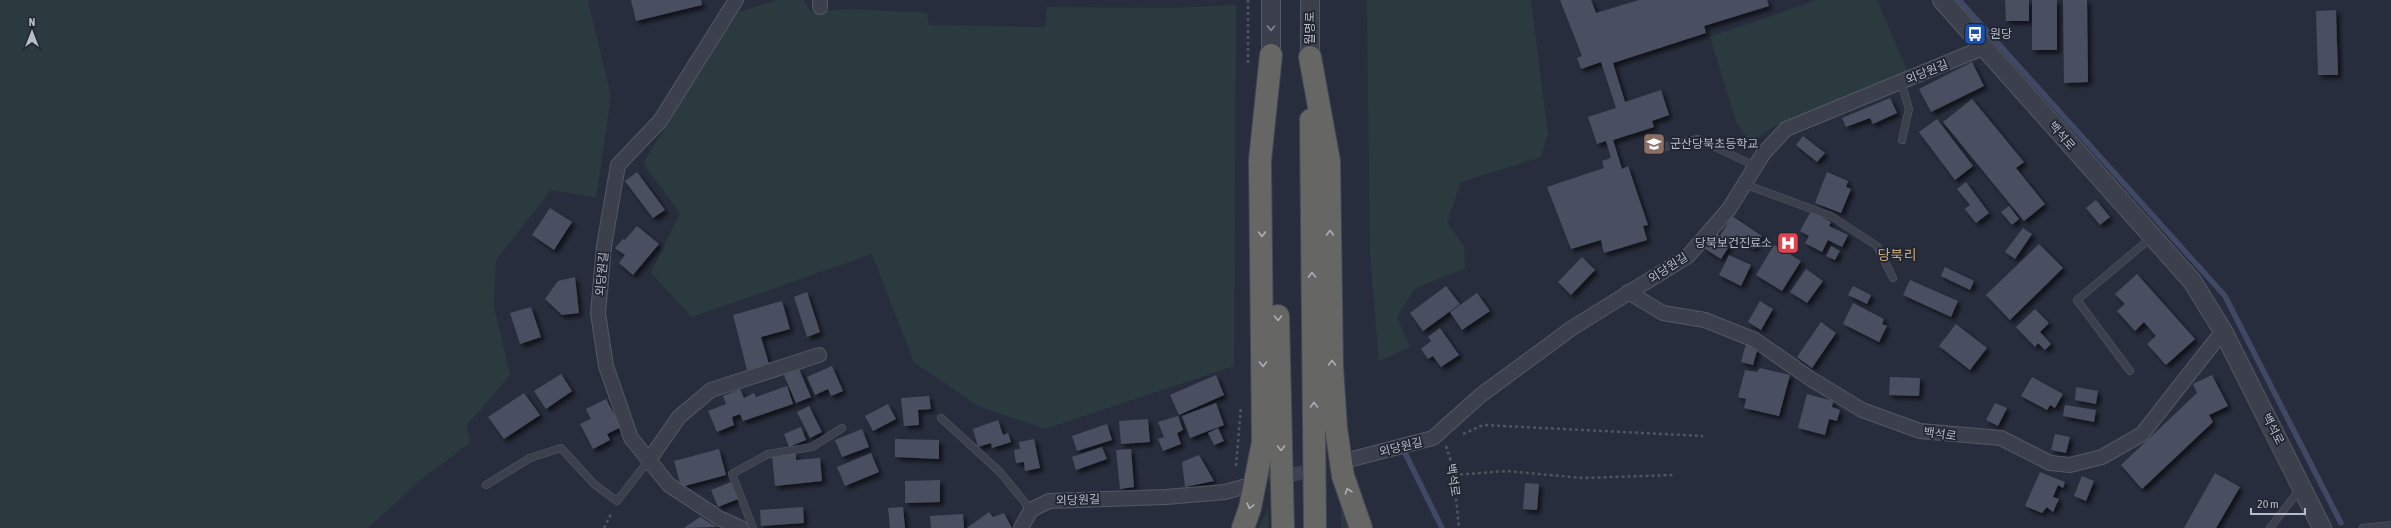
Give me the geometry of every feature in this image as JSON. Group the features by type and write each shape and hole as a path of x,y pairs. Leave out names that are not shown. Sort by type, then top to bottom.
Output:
{"highway":[{"path":"1243,528 1250,508 1263,442 1260,160 1271,55"},
{"path":"1271,55 1283,528"},
{"path":"1310,57 1315,528"},
{"path":"1310,57 1329,161 1332,367 1336,428 1343,476 1361,528"}],"street":[{"name":"외당원길","path":"736,0 660,121 618,165 604,246 598,313 606,366 631,438 669,485 719,518 741,528"},
{"path":"1271,0 1271,55"},
{"name":"월명로","path":"1310,0 1310,57"},
{"name":"백석로","path":"1942,0 2192,281 2223,331 2322,528"},
{"name":"외당원길","path":"1352,459 1433,438 1443,437 1481,395 1572,328 1688,256 1729,209 1763,154 1786,129 1985,47"},
{"name":"백석로","path":"1628,292 1663,313 1705,320 1755,340 1812,379 1862,410 1920,431 2000,438 2050,463 2070,465 2102,457 2142,434 2223,331"},
{"path":"649,460 679,417 711,390 819,355"},
{"name":"외당원길","path":"1031,510 1050,501 1166,496 1238,488"},
{"path":"1021,528 1031,510"}],"lane":[{"path":"1901,82 1909,110 1902,140"},
{"path":"1660,148 1698,139 1755,166"},
{"path":"1744,184 1831,216 1877,246 1892,278"},
{"path":"2130,371 2077,300 2152,237"},
{"path":"941,418 1000,472 1031,510"},
{"path":"753,528 732,474 768,454 812,447 842,428"},
{"path":"486,485 530,458 561,448 594,484 617,501 649,460"},
{"path":"2270,528 2302,487"},
{"path":"2363,528 2391,525"}],"path":[{"path":"1238,488 1241,402"},
{"path":"1443,437 1483,425 1703,436"},
{"name":"백석로","path":"1443,437 1454,474 1459,528"},
{"path":"1454,474 1507,471 1582,478 1673,475"},
{"path":"604,528 617,501"}],"shaded area":[{"path":"0,0 588,0 611,96 596,198 551,190 496,260 494,307 510,375 467,425 470,443 419,481 368,528 0,528"},
{"path":"778,0 804,0 811,12 851,9 927,13 929,25 1045,27 1047,7 1169,8 1236,5 1234,366 1045,429 978,406 914,362 872,254 692,317 651,273 680,213 643,163 738,12"},
{"path":"1367,0 1531,0 1548,135 1541,157 1461,182 1447,222 1464,247 1465,268 1415,288 1397,317 1410,347 1379,361 1370,256"},
{"path":"1817,0 1877,0 1907,70 1771,128 1751,142 1737,124 1710,37"},
{"path":"1341,501 1349,528 1341,528"},
{"path":"1268,508 1269,528 1259,528"}],"building":[{"path":"631,0 701,0 702,5 636,21"},
{"path":"1560,0 1591,0 1596,13 1639,0 1767,0 1769,6 1704,26 1706,33 1613,63 1625,102 1661,90 1669,115 1652,121 1654,127 1613,140 1622,169 1628,166 1648,225 1643,226 1647,240 1604,253 1601,240 1571,249 1547,187 1604,168 1602,161 1611,158 1606,141 1597,144 1588,117 1616,108 1601,62 1581,69 1577,58 1582,56"},
{"path":"2005,0 2029,0 2029,21 2006,21"},
{"path":"2032,0 2057,0 2057,50 2032,50"},
{"path":"2063,0 2087,0 2088,82 2064,83"},
{"path":"2336,10 2338,75 2318,75 2316,11"},
{"path":"1972,62 1984,86 1931,112 1919,89"},
{"path":"1890,98 1897,113 1873,124 1870,118 1846,127 1842,118"},
{"path":"1972,99 2024,162 2016,168 2045,204 2024,221 1943,122"},
{"path":"1937,119 1973,166 1955,180 1919,132"},
{"path":"1803,136 1825,153 1817,162 1796,145"},
{"path":"637,172 665,210 653,218 625,181"},
{"path":"1827,172 1848,181 1846,187 1851,189 1841,213 1815,203"},
{"path":"1966,182 1989,213 1976,223 1965,209 1970,205 1957,189"},
{"path":"2096,200 2110,217 2100,225 2086,208"},
{"path":"2009,206 2019,219 2012,225 2001,212"},
{"path":"550,208 572,222 554,250 532,235"},
{"path":"1811,211 1831,222 1829,226 1848,235 1842,247 1828,240 1822,252 1805,243 1809,236 1800,231"},
{"path":"1732,216 1762,236 1754,249 1735,237 1721,259 1704,248 1714,232 1720,236"},
{"path":"637,226 659,244 633,275 619,263 625,255 615,248 623,239 625,240"},
{"path":"2023,228 2032,234 2015,259 2005,252"},
{"path":"2039,244 2063,268 2010,320 1986,295"},
{"path":"1774,245 1801,261 1782,291 1756,275"},
{"path":"1831,246 1840,251 1835,260 1826,256"},
{"path":"1729,255 1751,265 1741,286 1719,275"},
{"path":"1582,257 1595,270 1571,295 1558,282"},
{"path":"1945,267 1974,281 1970,290 1941,276"},
{"path":"1806,269 1823,281 1807,303 1790,292"},
{"path":"2137,274 2195,339 2166,365 2147,344 2156,336 2144,322 2135,331 2117,311 2125,304 2115,294"},
{"path":"575,277 579,313 562,315 545,299 558,281"},
{"path":"1910,280 1958,301 1951,317 1903,295"},
{"path":"1446,286 1460,304 1423,331 1410,313"},
{"path":"1853,286 1871,295 1867,304 1848,295"},
{"path":"807,292 820,332 807,337 794,297"},
{"path":"1477,293 1490,311 1462,330 1450,312"},
{"path":"782,301 790,329 761,337 769,364 747,370 733,315"},
{"path":"1760,301 1773,309 1761,330 1748,322"},
{"path":"1853,303 1884,319 1882,324 1887,326 1879,342 1843,324"},
{"path":"531,307 541,337 520,344 510,313"},
{"path":"2035,309 2049,323 2040,332 2051,344 2045,350 2038,343 2035,347 2016,327"},
{"path":"1821,322 1836,333 1812,368 1797,357"},
{"path":"1956,324 1987,348 1970,370 1939,346"},
{"path":"1440,328 1459,355 1441,367 1433,356 1428,359 1421,349 1431,341 1428,337"},
{"path":"1746,344 1758,347 1753,365 1741,362"},
{"path":"832,366 843,391 831,396 828,389 815,395 807,377"},
{"path":"1760,368 1790,375 1779,416 1744,408 1746,399 1738,397 1745,370 1757,372"},
{"path":"799,369 811,397 796,403 784,375"},
{"path":"561,374 572,391 546,409 534,391"},
{"path":"1216,375 1224,395 1179,415 1170,395"},
{"path":"2212,375 2228,406 2209,415 2213,422 2142,489 2121,465 2197,393 2193,384"},
{"path":"1890,377 1920,378 1919,396 1889,395"},
{"path":"2032,377 2063,394 2055,408 2050,405 2047,410 2021,396"},
{"path":"787,386 793,404 743,421 740,414 732,417 734,425 717,432 708,411 726,404 723,396 740,389 744,398 754,393 756,397"},
{"path":"2076,387 2098,391 2096,404 2075,400"},
{"path":"524,393 540,415 504,439 488,417"},
{"path":"1807,394 1833,401 1832,407 1840,410 1837,421 1829,419 1825,435 1798,428"},
{"path":"929,396 931,409 918,410 919,425 904,426 901,398"},
{"path":"606,399 621,427 607,434 610,440 593,449 580,424 591,419 586,409"},
{"path":"1216,403 1224,425 1190,438 1182,416"},
{"path":"1995,403 2007,408 1998,426 1986,420"},
{"path":"888,404 896,419 873,431 865,416"},
{"path":"2065,405 2096,410 2094,422 2063,416"},
{"path":"809,406 822,432 810,438 797,412"},
{"path":"1178,416 1183,430 1177,433 1181,444 1163,451 1158,439 1164,437 1158,422"},
{"path":"1148,419 1150,442 1121,444 1119,421"},
{"path":"998,420 1003,435 1008,433 1011,442 992,448 991,443 978,447 973,429"},
{"path":"1107,424 1112,440 1077,451 1072,436"},
{"path":"801,427 806,440 789,447 784,434"},
{"path":"1218,428 1224,441 1214,445 1208,433"},
{"path":"862,429 869,447 842,457 835,440"},
{"path":"2055,434 2070,437 2066,453 2051,450"},
{"path":"895,439 939,440 939,459 895,457"},
{"path":"1034,439 1040,468 1025,471 1024,462 1016,463 1014,450 1020,449 1019,442"},
{"path":"1102,447 1107,459 1076,470 1072,457"},
{"path":"719,449 726,475 681,487 674,461"},
{"path":"1131,449 1134,487 1120,489 1116,450"},
{"path":"796,453 796,460 820,458 822,481 775,486 772,455"},
{"path":"871,453 879,472 845,486 837,467"},
{"path":"1199,455 1214,481 1185,487 1182,462"},
{"path":"2040,472 2065,482 2063,488 2058,485 2053,497 2059,499 2053,512 2047,507 2042,513 2025,506"},
{"path":"2215,473 2240,487 2216,528 2184,528"},
{"path":"2082,476 2094,481 2086,501 2074,496"},
{"path":"940,480 940,502 905,503 905,481"},
{"path":"731,482 738,499 718,507 711,490"},
{"path":"1525,483 1539,484 1537,510 1523,509"},
{"path":"803,507 804,523 761,526 760,510"},
{"path":"903,507 905,528 890,528 888,508"},
{"path":"989,512 993,517 1004,513 1012,528 967,528"},
{"path":"963,514 964,528 931,528 930,516"},
{"path":"700,517 717,527 684,528"}],"waterway":[{"path":"1959,0 2225,296 2341,523"},
{"path":"1405,453 1442,528"}],"tunnel":[{"path":"1249,486 1349,460"}],"place":[{"name":"원당","path":"1975,34"},
{"name":"군산당북초등학교","path":"1654,144"},
{"name":"당북보건진료소","path":"1788,243"}],"district":[{"name":"당북리","path":"1897,255"}]}
